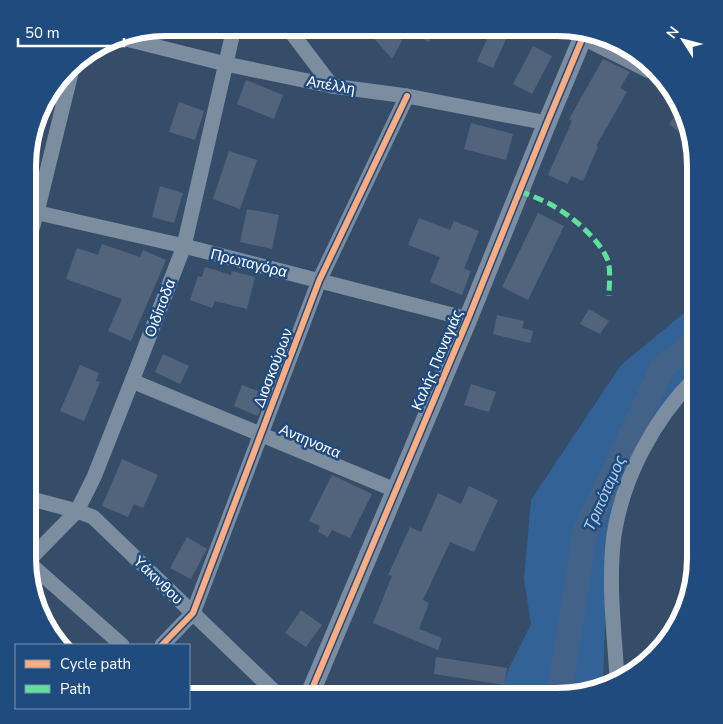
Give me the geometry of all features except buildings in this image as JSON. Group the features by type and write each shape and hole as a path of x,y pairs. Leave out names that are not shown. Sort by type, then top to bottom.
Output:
{"street":[{"name":"Οιδίποδα","path":"37,552 77,511 94,477 184,246 232,36"},
{"path":"294,36 332,86"},
{"name":"Καλής Παναγιάς","path":"313,687 468,319 547,123 579,38"},
{"name":"Απέλλη","path":"134,41 226,64 332,86 407,96 547,123"},
{"path":"36,203 69,81"},
{"name":"Διοσκούρων","path":"163,644 193,613 319,281 407,96"},
{"name":"Πρωταγόρα","path":"36,211 184,246 468,319"},
{"name":"Αντηνοπα","path":"132,381 395,490"},
{"path":"617,673 611,580 614,535 623,498 648,440 678,394 686,386"},
{"name":"Υάκινθου","path":"37,500 93,517 270,687"},
{"path":"37,569 121,644"}],"shaded area":[{"path":"686,311 686,389 652,429 608,543 603,679 574,687 503,687 509,668 531,624 524,579 531,500 621,365"}],"waterway":[{"name":"Τριπόταμος","path":"560,687 585,532 663,367 686,350"}],"marked path":[{"path":"520,191 562,211 593,238 608,261 610,274 609,296"}],"cycle path":[{"path":"313,687 468,319 582,39"},
{"path":"163,644 193,613 319,281 407,96"}]}
